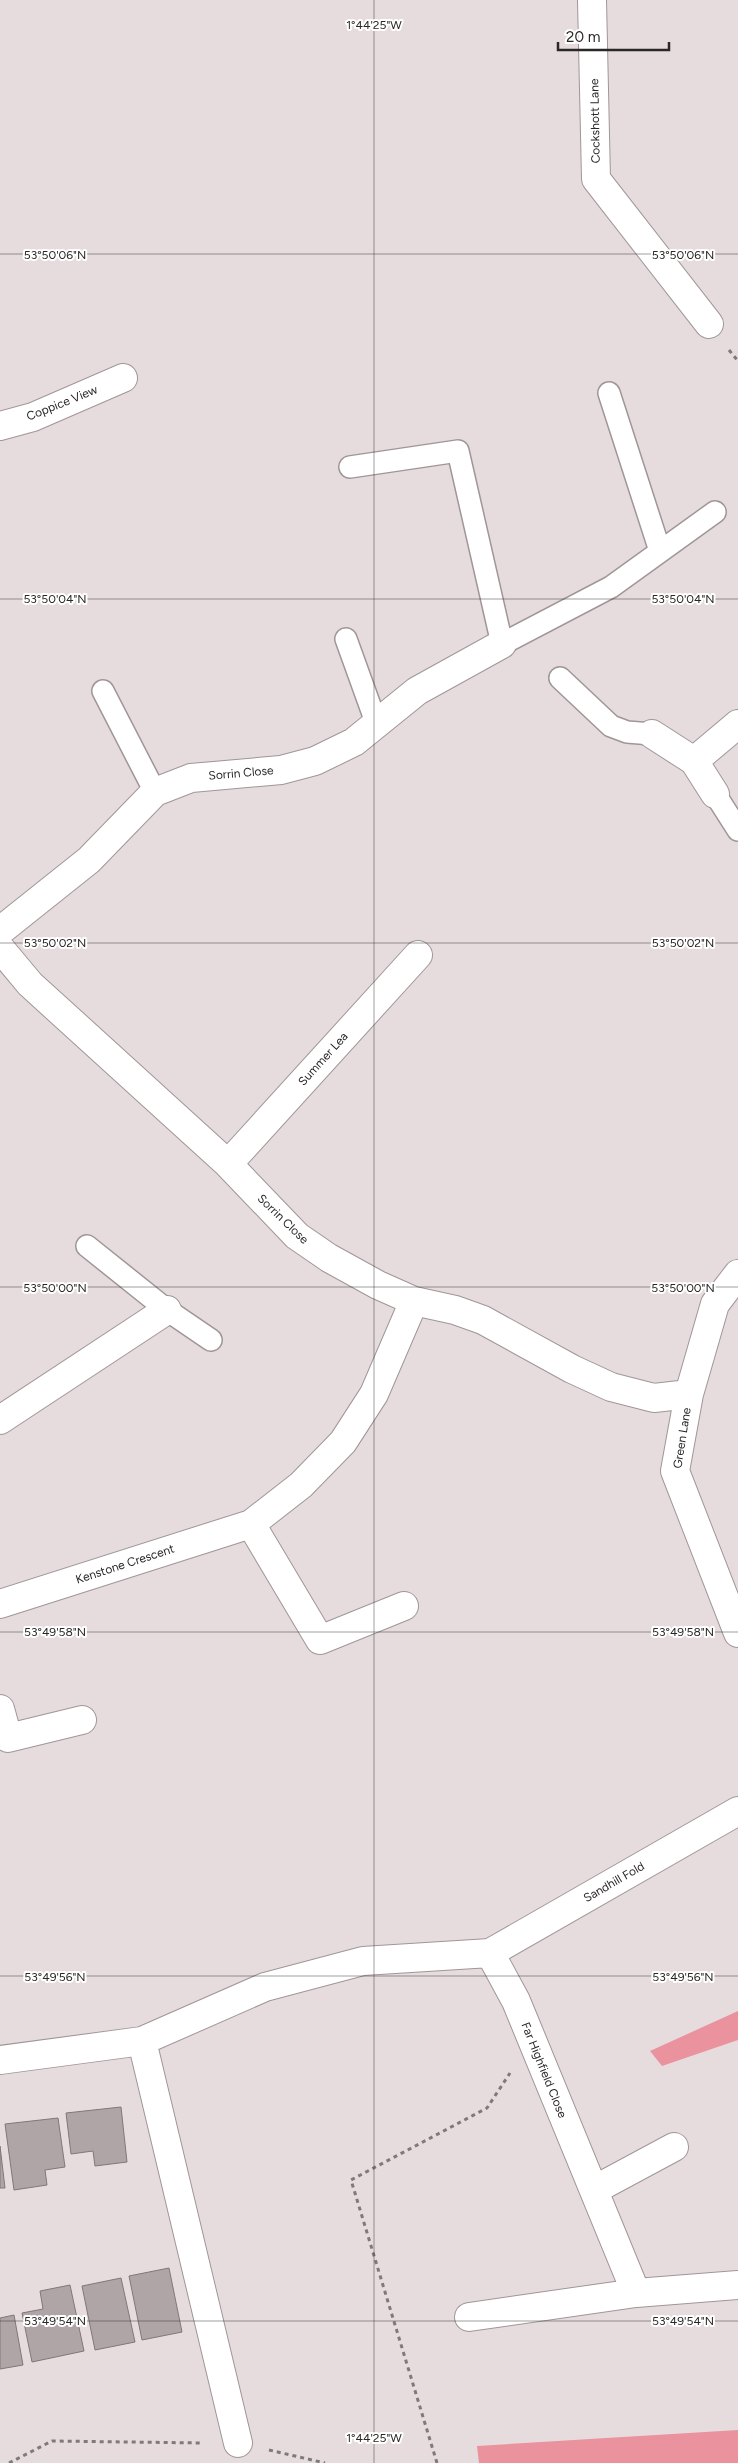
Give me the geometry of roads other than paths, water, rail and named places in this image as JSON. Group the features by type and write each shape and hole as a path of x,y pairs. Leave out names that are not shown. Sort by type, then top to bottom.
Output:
{"street":[{"name":"Cockshott Lane","path":"592,0 596,179 709,324"},
{"name":"Coppice View","path":"0,426 33,417 123,378"},
{"name":"Sorrin Close","path":"0,931 89,860 155,792 191,778 281,770 315,761 354,742 417,691 502,644"},
{"path":"694,761 738,724"},
{"path":"652,734 694,761 715,794"},
{"name":"Sorrin Close","path":"0,948 30,984 228,1164 297,1236 353,1272 414,1301 455,1310 482,1320 572,1369 611,1387 654,1398 689,1394"},
{"name":"Summer Lea","path":"228,1164 418,955"},
{"name":"Green Lane","path":"738,1274 715,1304 689,1394 675,1470 738,1632"},
{"name":"Kenstone Crescent","path":"0,1604 251,1524 301,1485 343,1442 374,1394 414,1301"},
{"path":"0,1420 167,1310"},
{"path":"251,1524 320,1640 404,1606"},
{"path":"0,1709 8,1738 82,1720"},
{"name":"Sandhill Fold","path":"490,1953 738,1811"},
{"path":"0,2060 142,2041 266,1988 363,1962 490,1953"},
{"name":"Far Highfield Close","path":"490,1953 516,2001 636,2293"},
{"path":"142,2041 238,2443"},
{"path":"594,2190 674,2147"},
{"path":"469,2317 636,2293 738,2285"}],"lane":[{"path":"609,393 660,551"},
{"path":"350,467 458,451 502,644"},
{"name":"Sorrin Close","path":"502,644 611,587 715,512"},
{"path":"346,639 377,725"},
{"path":"560,678 611,726 627,732 652,734"},
{"path":"103,691 155,792"},
{"path":"715,794 738,830"},
{"path":"87,1246 167,1310 211,1340"}]}
